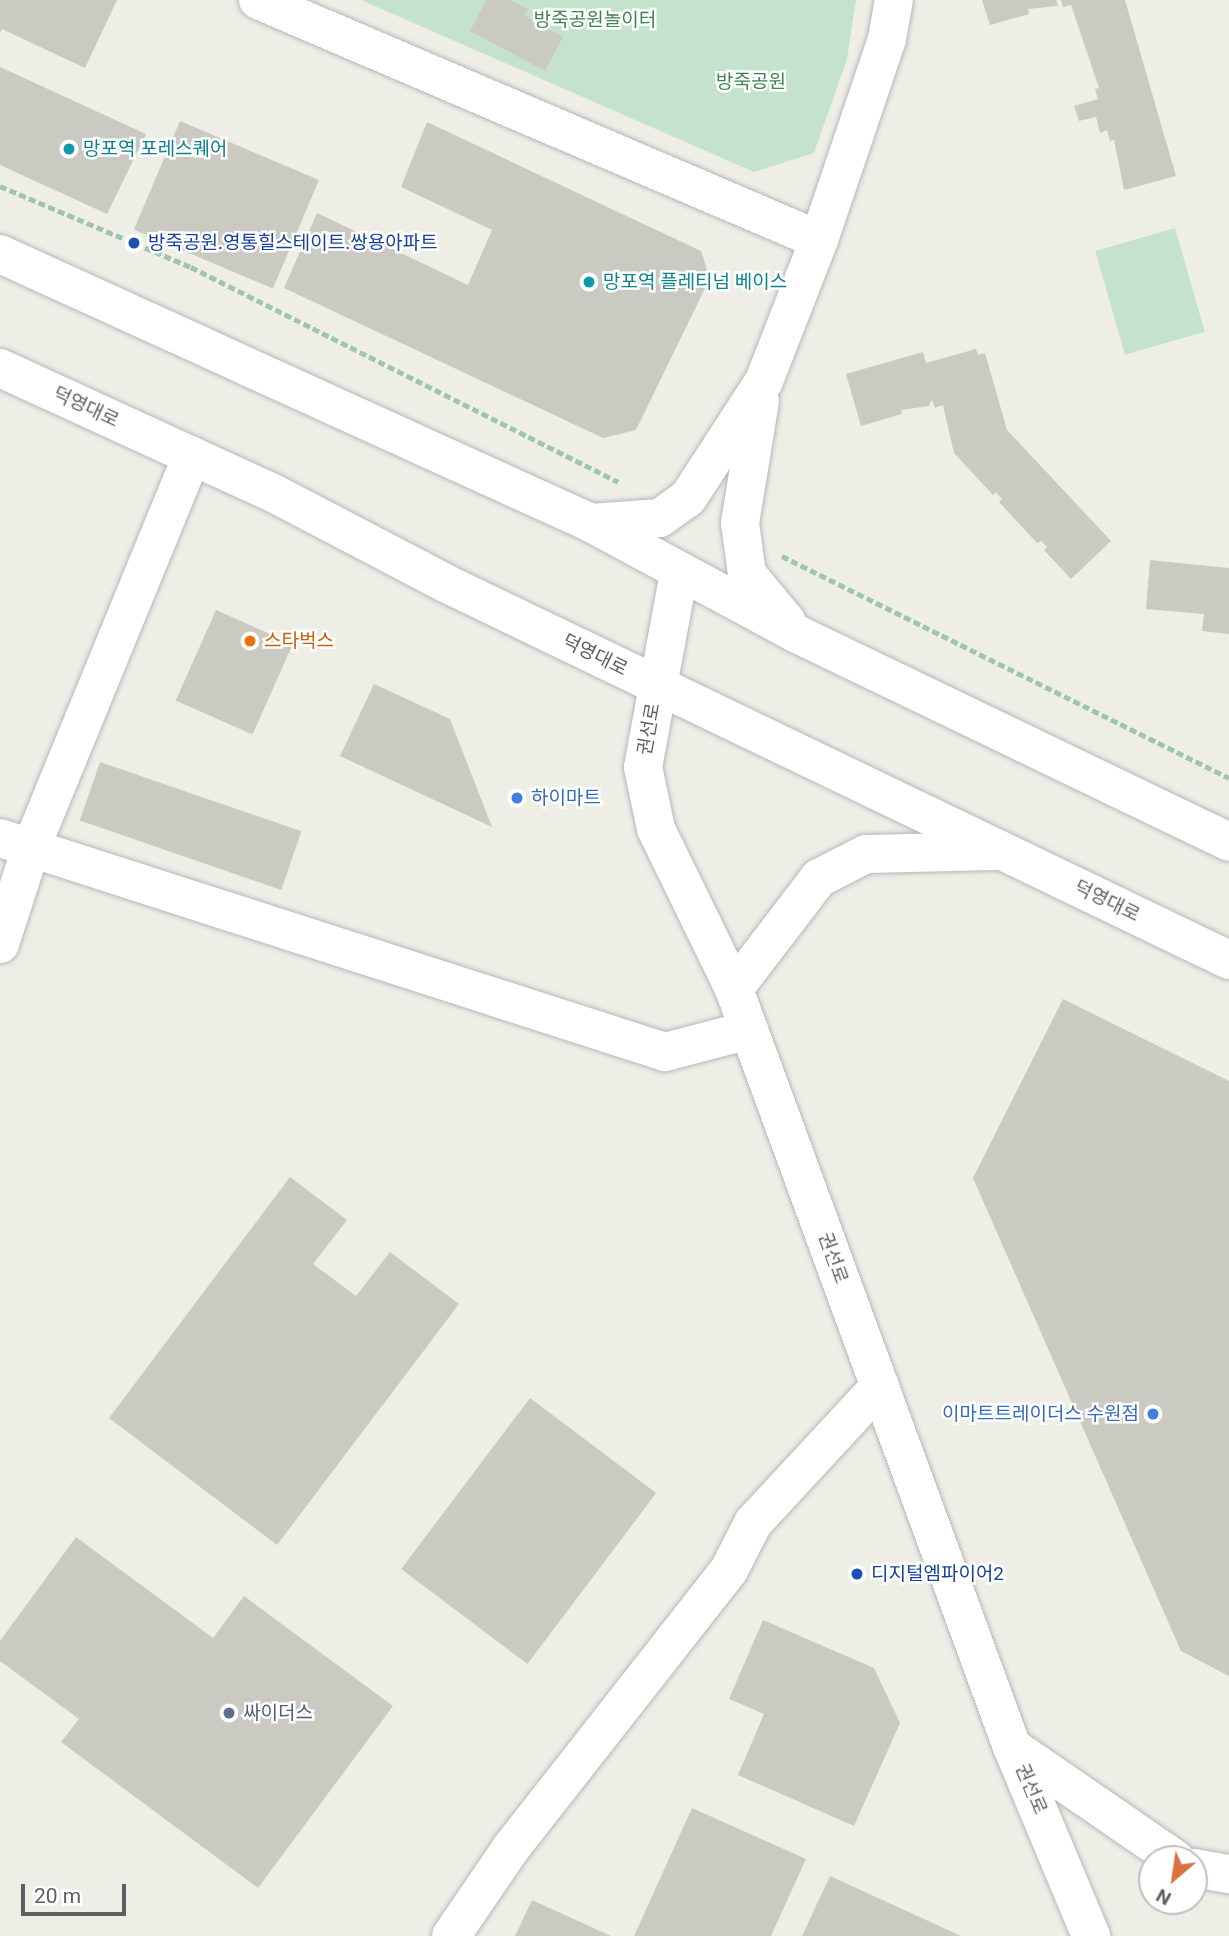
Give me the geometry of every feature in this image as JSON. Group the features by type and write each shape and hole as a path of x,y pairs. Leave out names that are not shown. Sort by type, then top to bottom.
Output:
{"street":[{"path":"258,0 820,240"},
{"path":"591,523 660,518 688,498 764,382 820,240 887,39 894,0"},
{"path":"0,254 591,523 679,573 797,634 1229,842"},
{"name":"덕영대로","path":"0,368 192,456 657,685 1229,960"},
{"path":"764,382 740,523 747,574 797,634"},
{"path":"0,944 15,843 192,456"},
{"name":"권선로","path":"679,573 643,767 656,829 734,989 1012,1747 1091,1936"},
{"path":"15,843 592,1032 665,1052 749,1030"},
{"path":"734,989 820,878 866,854 1004,850"},
{"path":"451,1936 511,1848 729,1570 752,1522 880,1386"},
{"path":"1012,1747 1155,1845"},
{"path":"1208,1870 1229,1874"}],"path":[{"path":"0,186 191,267 629,487"},
{"path":"777,554 1229,778"}],"green space":[{"name":"방죽공원","path":"361,0 856,0 847,59 814,153 754,172"},
{"path":"1175,228 1205,332 1125,355 1095,251"}],"building":[{"path":"0,0 117,0 85,68 2,29 0,33"},
{"path":"486,0 510,0 528,9 524,15 563,37 545,71 470,31"},
{"path":"982,0 1056,0 1058,6 1028,9 1029,14 990,25"},
{"path":"1061,0 1125,0 1176,176 1124,190 1114,140 1110,141 1107,130 1100,133 1096,117 1079,121 1074,106 1098,99 1095,89 1099,88 1071,5 1063,7"},
{"name":"망포역 포레스퀘어","path":"0,67 146,134 107,214 0,165"},
{"path":"180,121 319,180 273,289 134,230"},
{"name":"망포역 플레티넘 베이스","path":"427,122 701,251 710,278 636,430 603,438 284,288 317,213 468,285 492,230 401,187"},
{"path":"976,349 978,355 985,353 1007,430 1111,541 1071,579 1044,550 1047,547 1041,541 1037,543 999,502 1002,499 996,492 993,495 954,453 943,405 935,408 932,400 929,406 901,410 902,414 861,426 846,374 923,352 926,363"},
{"path":"1150,560 1229,568 1229,634 1202,631 1204,614 1146,609"},
{"path":"216,610 293,644 252,735 176,700"},
{"path":"374,684 450,719 492,827 340,756"},
{"path":"100,762 301,831 281,890 80,821"},
{"name":"이마트트레이더스 수원점","path":"1063,999 1229,1081 1229,1676 1181,1651 973,1178"},
{"path":"290,1177 347,1220 313,1264 356,1296 390,1252 459,1304 277,1545 109,1418"},
{"path":"530,1398 656,1493 527,1664 401,1569"},
{"name":"싸이더스","path":"76,1537 213,1638 244,1596 393,1706 258,1888 61,1742 79,1719 0,1661 0,1641"},
{"path":"763,1620 874,1668 900,1723 854,1826 738,1775 764,1714 729,1699"},
{"path":"692,1808 806,1859 771,1936 634,1936"},
{"path":"830,1876 961,1936 802,1936"},
{"path":"532,1900 611,1936 515,1936"}],"place":[{"name":"망포역 포레스퀘어","path":"69,149"},
{"name":"방죽공원.영통힐스테이트.쌍용아파트","path":"134,243"},
{"name":"망포역 플레티넘 베이스","path":"589,282"},
{"name":"스타벅스","path":"250,641"},
{"name":"하이마트","path":"517,798"},
{"name":"이마트트레이더스 수원점","path":"1153,1414"},
{"name":"디지털엠파이어2","path":"857,1574"},
{"name":"싸이더스","path":"229,1713"}],"park label":[{"name":"방죽공원놀이터","path":"595,20"}]}
